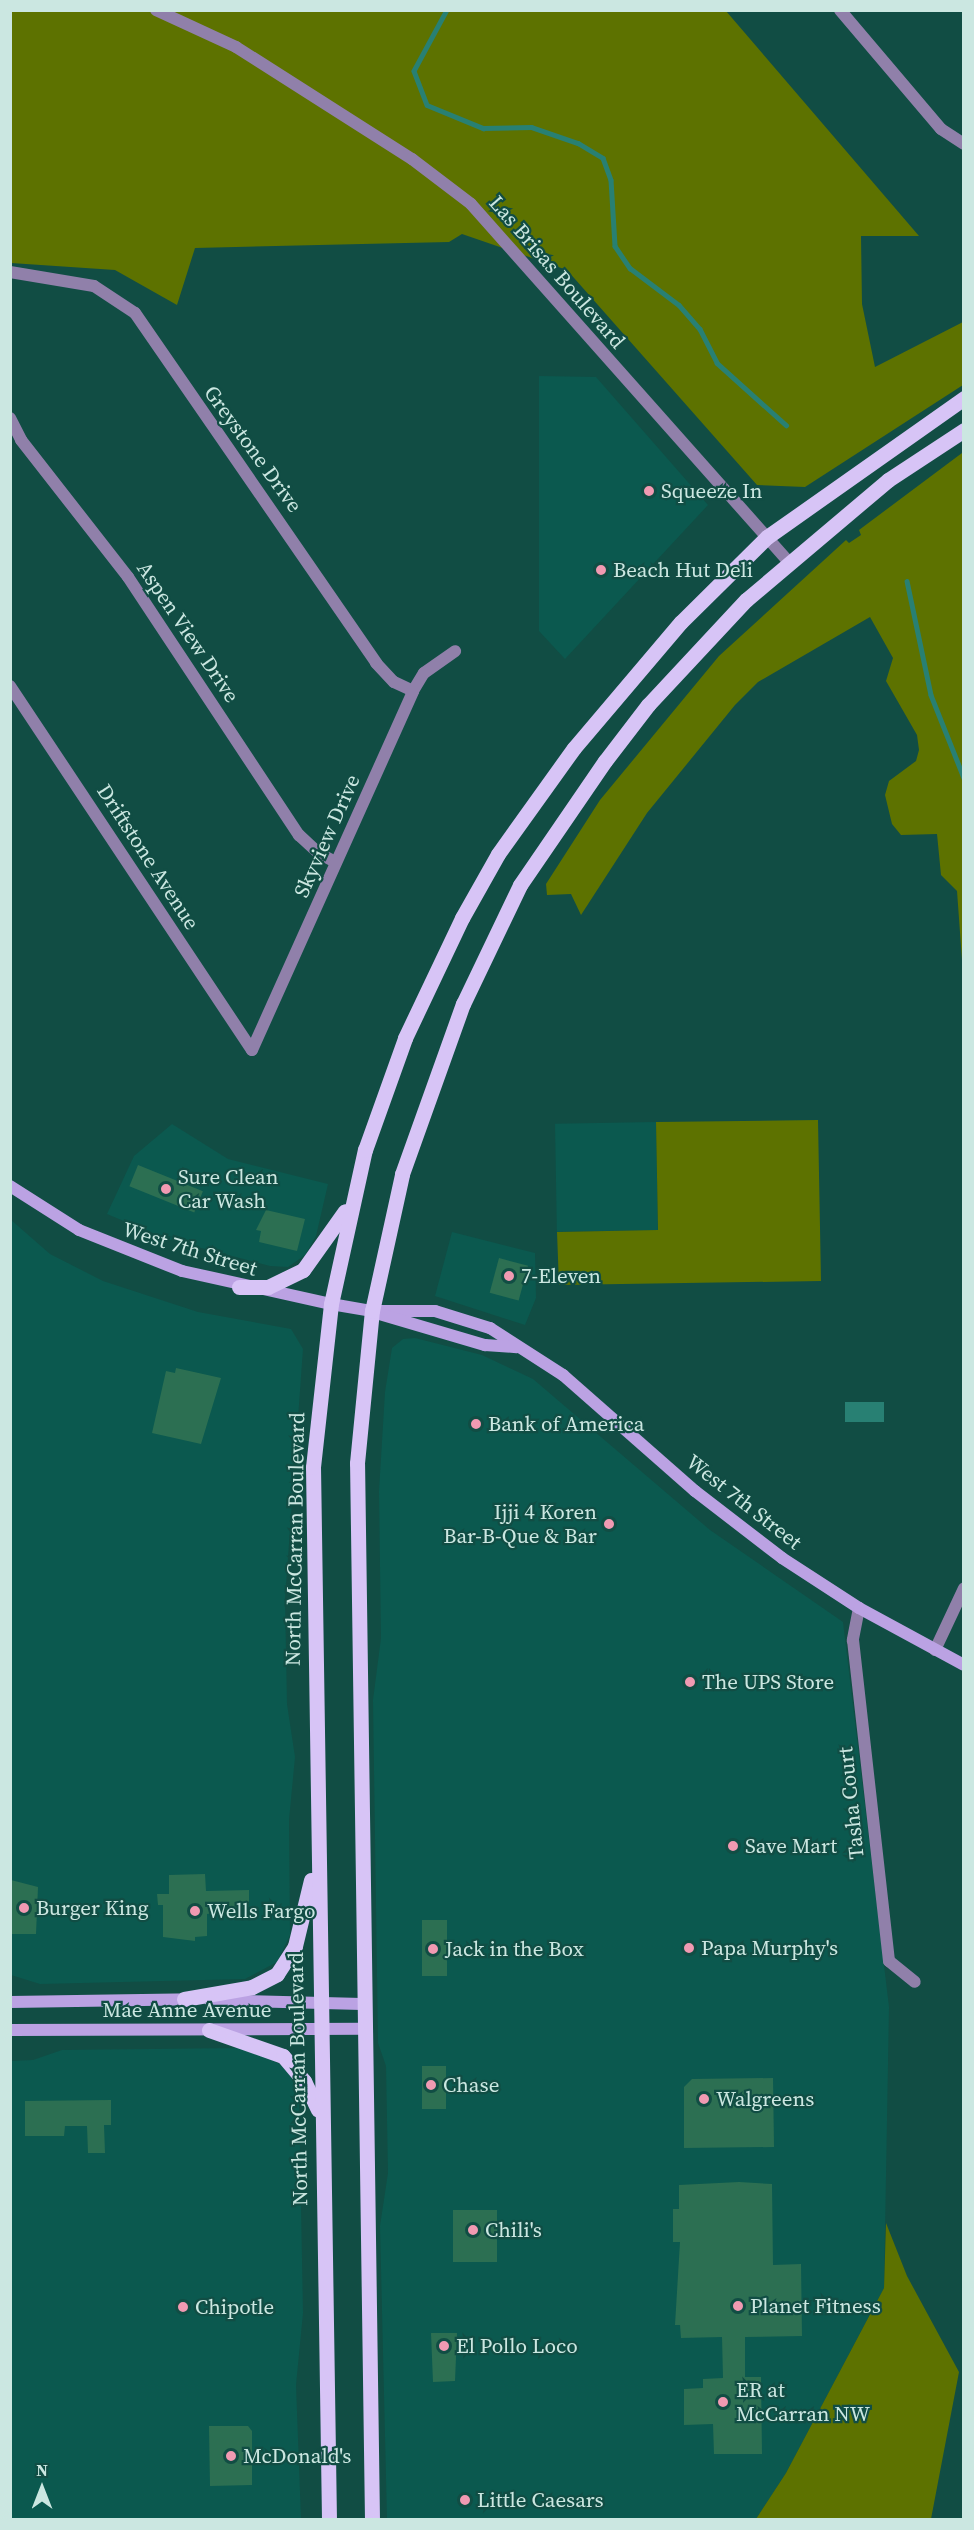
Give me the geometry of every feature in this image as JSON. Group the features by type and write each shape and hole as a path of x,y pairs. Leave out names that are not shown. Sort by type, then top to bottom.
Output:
{"main road":[{"name":"North McCarran Boulevard","path":"329,2520 316,1860 313,1467 331,1304 352,1201 405,1038 441,958 498,854 537,796 617,694 767,537 963,398"},
{"path":"372,2520 356,1514 372,1311 395,1201 419,1119 463,1004 520,885 648,705 746,600 789,562 888,480 963,430"},
{"name":"West 7th Street","path":"10,1186 108,1244 239,1287 372,1311 443,1313 490,1328 563,1375 736,1524 859,1608 963,1665"},
{"path":"239,1287 268,1287 303,1270 352,1201"},
{"name":"West 7th Street","path":"372,1311 426,1331 486,1345 517,1347"},
{"path":"184,1999 252,1987 283,1967 295,1946 316,1860"},
{"name":"Mae Anne Avenue","path":"10,2002 184,1999 319,2000 362,2004"},
{"name":"Mae Anne Avenue","path":"10,2030 363,2029"},
{"path":"209,2030 266,2046 295,2066 320,2115 321,2151"}],"street":[{"name":"Las Brisas Boulevard","path":"156,10 236,47 412,159 471,204 789,562"},
{"path":"840,10 941,129 963,144"},
{"name":"Greystone Drive","path":"10,272 94,286 135,313 376,663 394,682 413,691"},
{"name":"Aspen View Drive","path":"10,418 21,441 128,577 299,835 336,862"},
{"name":"Skyview Drive","path":"252,1050 413,691 424,673 455,651"},
{"name":"Driftstone Avenue","path":"10,686 252,1050"},
{"path":"935,1650 963,1588"},
{"name":"Tasha Court","path":"859,1608 853,1640 889,1961 915,1982"}],"shaded area":[{"path":"539,376 596,377 708,505 565,659 539,631"},
{"path":"656,1122 658,1230 557,1232 555,1124"},
{"path":"172,1124 228,1159 328,1184 316,1236 305,1255 288,1267 270,1266 167,1239 107,1214 134,1156"},
{"path":"10,1219 50,1254 103,1281 198,1312 291,1329 303,1349 285,1599 287,1704 295,1757 289,1820 290,1935 277,1962 245,1979 40,1984 11,1975"},
{"path":"452,1232 535,1253 536,1298 525,1325 435,1296"},
{"path":"415,1338 482,1355 533,1379 710,1530 843,1622 889,2007 884,2288 786,2473 756,2519 387,2519 380,2226 388,2173 386,2066 378,2043 373,1700 381,1638 379,1491 385,1392 392,1348 403,1339"},
{"path":"845,1402 884,1402 884,1422 845,1422"},
{"path":"242,2048 280,2064 291,2076 299,2098 303,2313 296,2385 301,2519 11,2519 10,2061 33,2060 62,2050"}],"green space":[{"path":"10,11 726,11 919,236 861,236 862,304 875,367 963,322 963,385 805,487 757,485 567,270 462,234 449,242 195,248 177,305 115,270 11,263"},
{"path":"962,453 963,974 957,891 941,875 937,834 901,835 892,824 885,795 889,781 916,761 919,750 917,735 886,681 893,658 870,617 758,682 735,705 647,813 581,915 571,894 547,895 546,884 600,800 719,656 846,540 849,543 861,535 859,530"},
{"path":"818,1120 821,1281 559,1285 557,1232 658,1230 656,1122"},
{"path":"886,2223 907,2276 959,2372 931,2519 756,2519 786,2473 884,2288"}],"building":[{"name":"Sure Clean Car Wash","path":"138,1165 203,1191 194,1213 129,1186"},
{"path":"266,1210 305,1219 297,1251 259,1242 261,1231 256,1230"},
{"name":"7-Eleven","path":"499,1258 528,1266 519,1301 490,1293"},
{"path":"176,1368 221,1378 201,1444 152,1433 166,1371 175,1373"},
{"name":"Wells Fargo","path":"205,1874 206,1891 249,1890 249,1907 207,1914 207,1936 195,1937 195,1941 163,1937 163,1905 158,1905 157,1894 169,1894 169,1875"},
{"name":"Burger King","path":"11,1880 38,1887 36,1934 12,1934"},
{"name":"Jack in the Box","path":"422,1920 447,1920 447,1976 422,1976"},
{"name":"Chase","path":"422,2066 446,2066 446,2109 422,2109"},
{"name":"Walgreens","path":"773,2078 774,2147 684,2148 684,2087 692,2079"},
{"path":"111,2100 111,2125 104,2125 105,2153 88,2153 87,2126 65,2126 64,2136 25,2136 25,2101"},
{"path":"739,2182 772,2184 773,2265 801,2264 802,2336 745,2337 745,2377 761,2377 762,2454 714,2454 713,2424 684,2425 684,2389 703,2388 703,2379 723,2378 722,2337 681,2338 680,2325 675,2325 680,2242 673,2242 673,2209 679,2209 679,2185"},
{"name":"Chili's","path":"453,2210 497,2210 497,2262 453,2262"},
{"name":"El Pollo Loco","path":"431,2333 457,2333 455,2381 433,2382"},
{"name":"McDonald's","path":"209,2426 248,2426 252,2431 252,2485 210,2486"}],"waterway":[{"path":"447,10 414,71 427,105 483,128 531,127 578,143 603,158 611,180 615,246 630,268 679,305 700,329 717,363 786,425"},
{"path":"907,581 931,695 964,778"}],"place":[{"name":"Squeeze In","path":"649,491"},
{"name":"Beach Hut Deli","path":"601,570"},
{"name":"Sure Clean Car Wash","path":"166,1189"},
{"name":"7-Eleven","path":"509,1276"},
{"name":"Bank of America","path":"476,1424"},
{"name":"Ijji 4 Koren Bar-B-Que & Bar","path":"609,1524"},
{"name":"The UPS Store","path":"690,1682"},
{"name":"Save Mart","path":"733,1846"},
{"name":"Burger King","path":"24,1908"},
{"name":"Wells Fargo","path":"195,1911"},
{"name":"Papa Murphy's","path":"689,1948"},
{"name":"Jack in the Box","path":"433,1949"},
{"name":"Chase","path":"431,2085"},
{"name":"Walgreens","path":"704,2099"},
{"name":"Chili's","path":"473,2230"},
{"name":"Planet Fitness","path":"738,2306"},
{"name":"Chipotle","path":"183,2307"},
{"name":"El Pollo Loco","path":"444,2346"},
{"name":"ER at McCarran NW","path":"723,2402"},
{"name":"McDonald's","path":"231,2456"},
{"name":"Little Caesars","path":"465,2500"}]}
